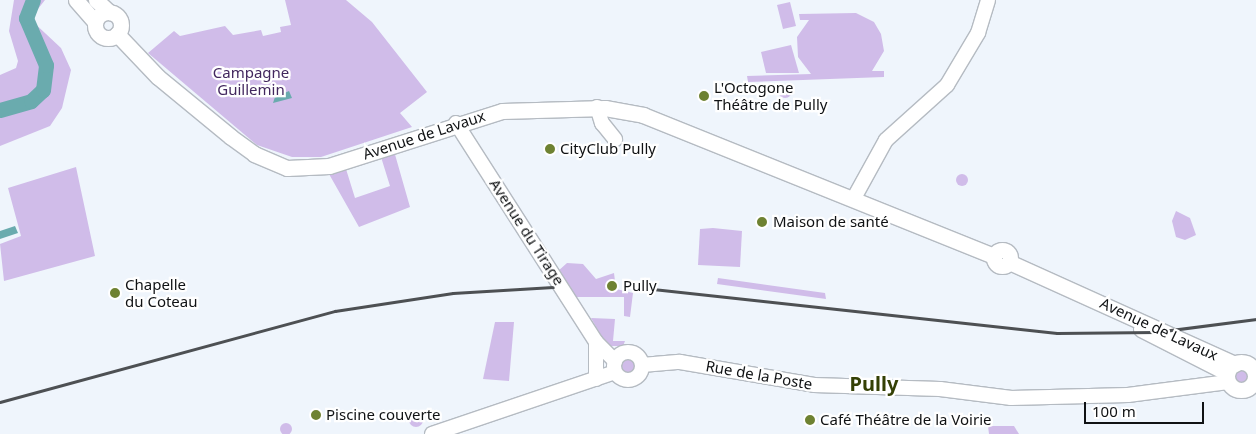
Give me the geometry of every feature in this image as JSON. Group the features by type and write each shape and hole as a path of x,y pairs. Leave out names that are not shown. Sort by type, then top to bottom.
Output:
{"main road":[{"path":"76,0 95,22 102,36 117,34 120,22 96,0"},
{"path":"95,22 109,12"},
{"name":"Avenue de Lavaux","path":"117,34 158,77 224,132 254,154 287,168 329,166 456,123 505,110 597,108 643,115 792,173 994,256 1005,250 1009,262 1083,296 1230,373"},
{"path":"1243,363 1254,379 1238,390 1230,373 1243,363"}],"street":[{"path":"854,198 886,140 947,85 978,33 988,0"},
{"path":"597,108 610,134 618,110"},
{"name":"Avenue du Tirage","path":"456,123 596,342 615,366"},
{"path":"596,342 596,378"},
{"path":"432,434 596,378 615,366 630,353 642,365 633,379 624,379 615,366"},
{"name":"Rue de la Poste","path":"642,365 698,364 814,385 1046,398 1179,391 1230,373"}],"green space":[{"path":"14,0 45,0 30,19 61,48 71,70 62,108 50,126 0,146 0,75 16,68 18,61 9,31"},
{"name":"Campagne Guillemin","path":"285,0 346,0 372,22 427,92 400,113 412,127 321,157 292,157 257,145 148,53 174,31 180,36 225,26 233,35 261,30 263,36 281,32 280,27 291,25"},
{"path":"790,2 796,26 783,29 777,5"},
{"path":"856,13 874,22 881,34 884,51 872,71 884,71 884,77 748,82 747,76 811,74 798,57 797,37 809,20 800,20 799,14"},
{"path":"791,45 799,73 766,73 761,52"},
{"path":"782,84 788,84 792,91 788,98 782,98 778,94 778,88"},
{"path":"394,151 410,207 359,227 329,174 346,169 355,198 390,186 381,157"},
{"path":"76,167 95,256 4,281 0,244 21,236 8,188"},
{"path":"960,174 964,174 968,180 964,186 960,186 956,182 956,178"},
{"path":"1176,211 1190,218 1196,235 1185,240 1176,237 1172,221"},
{"path":"713,228 742,231 740,267 698,265 700,229"},
{"path":"567,263 583,264 596,279 614,273 616,289 633,293 630,317 624,316 624,297 574,297 557,272"},
{"path":"718,278 825,293 826,299 717,284"},
{"path":"591,318 615,319 613,341 625,341 623,346 607,346"},
{"path":"495,322 514,322 509,381 483,379"},
{"path":"628,357 634,360 637,366 634,372 628,375 622,372 619,366 622,360"},
{"path":"1241,369 1246,371 1248,376 1246,381 1241,383 1236,381 1234,376 1236,371"},
{"path":"416,413 421,415 423,420 421,425 416,427 411,425 409,420 411,415"},
{"path":"284,423 288,423 292,429 288,435 284,435 280,431 280,427"},
{"path":"988,426 1014,426 1019,434 989,434"}],"water":[{"path":"289,91 292,98 273,103 275,97"},
{"path":"15,226 18,233 0,239 0,231"}],"waterway":[{"path":"0,110 31,101 43,90 46,65 26,18 33,0"}],"railway":[{"path":"0,402 335,311 453,293 553,287"},
{"path":"653,289 1057,333 1156,332 1256,319"}],"place":[{"name":"L'Octogone Théâtre de Pully","path":"704,96"},
{"name":"CityClub Pully","path":"550,149"},
{"name":"Maison de santé","path":"762,222"},
{"name":"Pully","path":"612,286"},
{"name":"Chapelle du Coteau","path":"115,293"},
{"name":"Piscine couverte","path":"316,415"},
{"name":"Café Théâtre de la Voirie","path":"810,420"}],"district":[{"name":"Pully","path":"874,383"}]}
